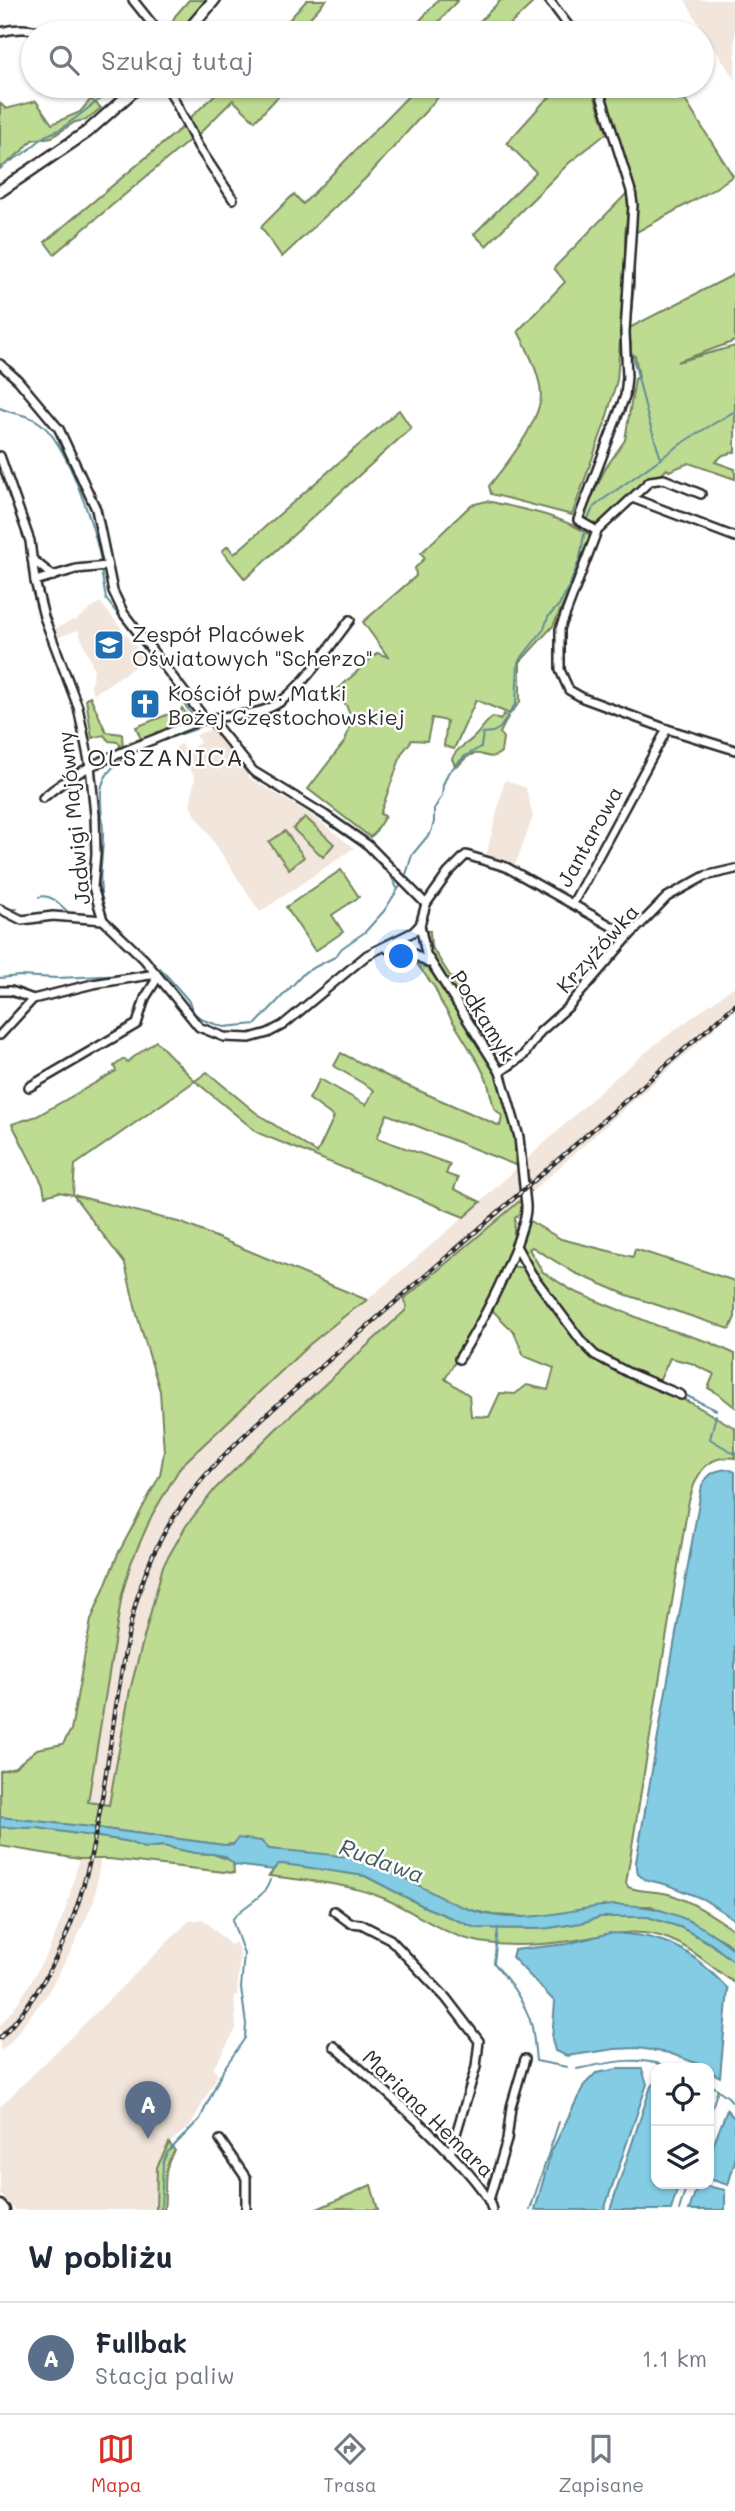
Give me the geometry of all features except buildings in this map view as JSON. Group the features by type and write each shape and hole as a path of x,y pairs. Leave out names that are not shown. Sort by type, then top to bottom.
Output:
{"street":[{"path":"133,0 150,21"},
{"path":"196,21 214,0"},
{"path":"549,0 564,21"},
{"path":"0,32 21,28"},
{"path":"0,191 87,132 125,98"},
{"path":"173,98 198,146 233,199"},
{"path":"597,531 578,520 621,407 626,385 625,332 632,197 602,98"},
{"path":"0,364 42,408 68,446 96,509 113,591 124,614 205,719 214,723 253,771 368,845 426,904"},
{"name":"Jadwigi Majówny","path":"0,456 30,541 35,581 44,617 78,707 90,766 96,837 93,887 103,920 144,959 199,1027 224,1037 250,1038 283,1025 367,955 404,939 420,925"},
{"path":"701,494 664,479 650,481 597,531 560,629 560,670 562,679 575,694 667,729 735,750"},
{"path":"632,498 735,537"},
{"path":"32,559 53,576"},
{"path":"35,581 76,569 107,566"},
{"path":"43,798 63,780 90,766 205,719 246,715 278,703 306,676 350,620"},
{"name":"Jantarowa","path":"629,936 573,903 667,729"},
{"path":"420,925 426,904 448,873 466,855 506,867 573,903"},
{"name":"Krzyżówka","path":"500,1072 523,1056 540,1032 568,1007 629,936 667,897 705,876 735,869"},
{"path":"0,909 22,920 53,916 103,920"},
{"name":"Podkamyk","path":"420,925 422,943 433,967 500,1072 519,1136 525,1199 526,1214 516,1246 487,1313 460,1359"},
{"name":"Podkamyk","path":"380,949 408,950 433,967"},
{"path":"0,991 11,991 33,999 156,974 137,1024 29,1087"},
{"path":"0,1035 33,999"},
{"path":"516,1246 531,1273 582,1342 595,1355 609,1364 681,1395"},
{"path":"334,1911 351,1923 362,1924 390,1939 446,1998 479,2041 476,2067 450,2154"},
{"name":"Mariana Hemara","path":"334,2046 450,2154 486,2194 492,2210"},
{"path":"489,2200 507,2140 511,2107 525,2059"},
{"path":"220,2140 246,2178 246,2210"}],"shaded area":[{"path":"685,0 735,0 735,80 714,47 714,21 697,21"},
{"name":"Zespół Placówek Oświatowych \"Scherzo\"","path":"100,602 146,659 94,694 91,688 94,669 78,630 56,638 53,630 75,621"},
{"path":"213,728 249,778 309,813 354,848 260,912 190,806 195,777 175,747 181,744 186,751 200,743 196,735"},
{"path":"505,780 526,788 533,817 514,868 486,856"},
{"path":"735,986 735,1010 536,1188 404,1299 407,1306 405,1311 276,1429 215,1489 186,1526 163,1566 130,1690 108,1809 96,1849 100,1862 94,1901 47,1994 10,2043 0,2051 0,2026 22,1997 48,1952 67,1906 79,1859 73,1857 88,1802 122,1594 131,1563 152,1515 181,1466 310,1344 367,1300 464,1217 613,1080 657,1043"},
{"path":"203,1919 230,1945 236,1942 240,1954 237,1995 234,1996 236,2029 213,2069 218,2074 191,2125 169,2143 156,2210 15,2210 0,2194 0,2107 189,1921"}],"green space":[{"path":"189,0 210,0 190,21 173,21"},
{"path":"307,0 326,0 307,21 288,21"},
{"path":"438,0 458,0 440,21 420,21"},
{"path":"501,0 536,0 514,21 480,21"},
{"path":"211,98 277,98 255,121 233,100 196,137 189,119"},
{"path":"406,98 437,98 370,174 282,257 261,227 294,194 303,204"},
{"path":"549,98 595,98 607,133 569,163 486,246 474,234 536,172 507,143"},
{"path":"604,98 684,98 733,176 633,234 634,189"},
{"path":"91,99 101,108 86,120 75,122 52,137 32,140 0,169 0,103 6,109 36,101 52,124 80,112"},
{"path":"185,125 191,139 54,254 45,242"},
{"path":"627,193 625,276 617,380 605,423 572,515 491,494 489,486 525,436 540,403 538,376 518,331 565,282 554,268"},
{"path":"735,274 735,341 677,362 735,346 735,452 723,455 715,462 735,469 735,479 689,463 649,477 595,526 582,519 605,469 625,440 635,379 639,377 635,356 631,353 629,328"},
{"path":"399,410 411,428 245,579 222,551 228,546 234,554"},
{"path":"487,501 566,522 590,535 581,567 553,626 520,662 520,702 510,714 476,700 454,749 444,746 447,721 432,718 427,741 412,740 402,753 380,814 385,816 370,837 308,789 345,741 352,720 346,705 335,692 377,653 388,657 363,622 416,576 415,568 425,558 421,553 471,505"},
{"path":"90,696 106,732 122,734 123,749 118,751 118,742 109,741 104,735 92,738 86,699"},
{"path":"182,708 191,721 132,744 130,742 141,739 136,727 174,712 178,717"},
{"path":"504,714 508,717 500,733 503,738 501,752 490,757 472,755 455,766 452,759 456,752 490,719 493,717 500,720"},
{"path":"305,817 334,844 323,857 293,829"},
{"path":"285,831 304,857 289,869 269,842"},
{"path":"341,870 359,897 332,915 343,932 315,951 286,907"},
{"path":"426,931 430,931 431,946 498,1051 493,1052 430,953"},
{"path":"400,952 421,959 447,993 497,1074 512,1118 515,1165 387,1114 377,1138 450,1164 446,1174 458,1178 454,1189 481,1202 464,1217 258,1133 195,1081 207,1072 255,1112 317,1153 334,1117 309,1099 320,1079 366,1105 374,1090 334,1066 341,1053 399,1082 500,1126 502,1116 494,1108 487,1080 479,1064 435,988 417,964 395,955"},
{"path":"156,1041 195,1081 75,1165 73,1195 59,1192 45,1196 43,1185 12,1124 37,1116 116,1071 114,1066 124,1059 127,1062"},
{"path":"73,1195 182,1223 367,1300 310,1344 181,1466 152,1515 131,1563 122,1594 88,1802 109,1805 130,1690 163,1566 186,1526 215,1489 276,1429 405,1311 407,1306 404,1299 521,1200 521,1213 515,1218 512,1257 445,1379 469,1395 471,1416 489,1417 500,1393 515,1394 527,1385 548,1390 554,1368 524,1356 514,1332 491,1309 512,1266 524,1268 594,1356 614,1369 691,1403 735,1428 735,1458 715,1460 702,1471 693,1487 688,1505 626,1883 633,1889 672,1895 713,1916 735,1931 735,1950 722,1939 651,1906 605,1906 528,1917 493,1915 458,1907 376,1866 343,1857 268,1849 261,1841 224,1845 0,1817 0,1771 15,1767 37,1749 63,1744 71,1730 91,1620 118,1554 160,1475 164,1452 160,1391 125,1264"},
{"path":"528,1220 561,1239 633,1257 635,1249 735,1281 735,1317 730,1329 627,1295 575,1273 532,1247 529,1249 543,1272 573,1291 735,1354 735,1407 708,1388 714,1374 691,1363 670,1358 658,1384 602,1356 591,1347 531,1271 518,1242 524,1234"},
{"path":"0,1827 38,1828 126,1841 149,1848 163,1846 213,1854 233,1861 234,1873 109,1859 79,1859 0,1846"},
{"path":"278,1864 365,1876 425,1907 476,1928 542,1929 600,1917 648,1917 680,1927 710,1943 735,1962 735,1983 687,1948 656,1935 620,1933 525,1945 480,1942 454,1935 369,1893 327,1883 269,1876"},
{"path":"169,2143 175,2151 166,2172 164,2210 156,2210 157,2167"},
{"path":"371,2185 378,2210 315,2210"}],"water":[{"path":"729,1469 735,1472 735,1920 703,1899 644,1879 638,1874 636,1862 702,1485 713,1473"},
{"path":"0,1817 224,1845 233,1845 238,1838 261,1841 269,1849 356,1859 398,1874 463,1907 505,1917 533,1917 602,1906 656,1909 689,1920 720,1939 735,1950 735,1962 710,1943 680,1927 648,1917 600,1917 542,1929 476,1928 425,1907 365,1876 284,1864 278,1864 273,1870 235,1865 224,1856 213,1854 163,1846 144,1848 126,1841 38,1828 0,1827"},
{"path":"610,1933 630,1934 676,1946 701,1963 728,1989 720,2077 714,2074 714,2063 696,2063 669,2053 638,2048 567,2056 555,2051 552,2039 555,2002 512,1957 514,1950 567,1944"},
{"path":"642,2069 647,2084 604,2210 535,2210 551,2152 584,2085 596,2073"},
{"path":"651,2086 651,2189 677,2189 671,2210 610,2210"},
{"path":"727,2110 735,2119 735,2161 728,2185 714,2181 714,2143"},
{"path":"696,2189 725,2190 725,2210 689,2210"}],"waterway":[{"path":"0,168 45,136 61,129 102,98"},
{"path":"609,110 636,202"},
{"path":"0,143 0,162"},
{"path":"631,345 629,335 634,249"},
{"path":"632,353 661,459"},
{"path":"0,408 40,423 60,449 86,508 101,561"},
{"path":"587,520 601,501 688,439 735,411"},
{"path":"405,878 412,855 431,832 434,809 442,796 448,773 465,756 481,747 483,733 500,728 516,703 518,662 560,604 580,558 585,529"},
{"path":"101,570 106,599 145,650"},
{"path":"174,689 194,718"},
{"path":"103,905 100,887 103,835 101,791 105,778 113,767 139,750 196,729"},
{"path":"225,742 247,773 278,791"},
{"path":"285,795 358,844"},
{"path":"372,857 391,876 397,888"},
{"path":"160,968 188,1000 194,1013 203,1020 224,1027 256,1024 305,972 335,957 342,948 365,932 384,911 402,883"},
{"path":"39,897 52,899 70,914"},
{"path":"137,973 146,969"},
{"path":"0,978 128,975"},
{"path":"574,1326 585,1341"},
{"path":"685,1395 716,1410"},
{"path":"716,1415 710,1439 735,1454"},
{"path":"161,2210 163,2162 167,2153 200,2119 223,2070 245,2038 246,2024 241,1988 244,1954 232,1920 263,1892 270,1880"},
{"path":"498,1928 494,1963 526,2009 532,2027 536,2061 567,2067"},
{"path":"577,2069 614,2062 655,2063"},
{"path":"714,2087 735,2105"},
{"path":"714,2101 718,2089"},
{"path":"530,2210 559,2122"},
{"path":"679,2210 685,2189"}],"railway":[{"path":"0,2038 31,2001 55,1960 73,1918 97,1828 125,1654 136,1603 146,1571 163,1534 188,1496 217,1462 266,1415 735,1005"}],"place":[{"name":"Zespół Placówek Oświatowych \"Scherzo\"","path":"109,645"},
{"name":"Kościół pw. Matki Bożej Częstochowskiej","path":"145,704"},
{"name":"Fullbak","path":"148,2139"}],"district":[{"name":"OLSZANICA","path":"166,756"}],"water label":[{"name":"Rudawa","path":"382,1860"}]}
